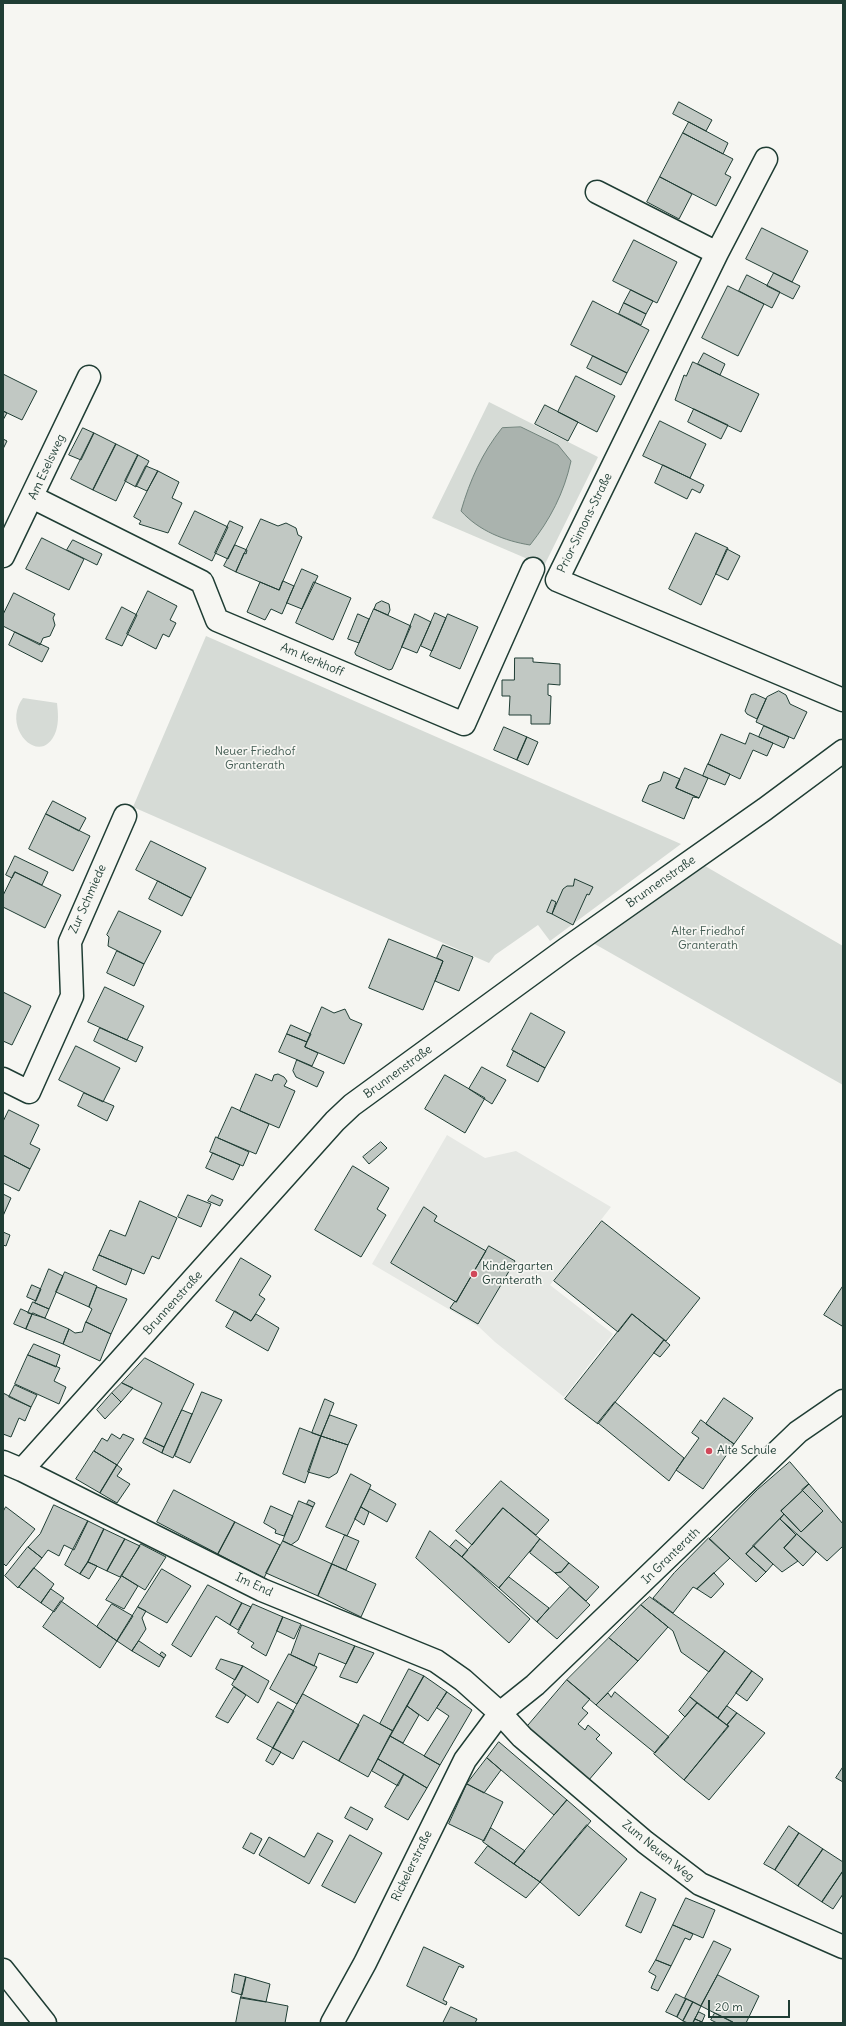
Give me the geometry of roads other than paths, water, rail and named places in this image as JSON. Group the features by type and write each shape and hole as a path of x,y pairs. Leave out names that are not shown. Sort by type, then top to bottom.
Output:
{"street":[{"name":"Prior-Simons-Straße","path":"766,159 717,252 557,580 843,700"},
{"path":"597,192 717,252"},
{"name":"Am Eselsweg","path":"3,556 89,377"},
{"name":"Am Kerkhoff","path":"32,497 202,582 217,620 464,724 533,569"},
{"name":"Brunnenstraße","path":"13,1466 352,1105 566,949 765,809 843,751"},
{"name":"Zur Schmiede","path":"3,1079 29,1092 72,996 70,942 125,816"},
{"name":"In Granterath","path":"500,1713 534,1685 798,1432 843,1401"},
{"name":"Im End","path":"13,1466 262,1590 436,1660 463,1680 500,1713"},
{"name":"Zum Neuen Weg","path":"500,1713 534,1747 645,1842 700,1884 843,1947"},
{"name":"Rickelerstraße","path":"332,2023 365,1963 466,1760 500,1713"},
{"path":"3,1970 45,2023"}],"place":[{"name":"Kindergarten Granterath","path":"474,1274"},
{"name":"Alte Schule","path":"709,1451"}],"park label":[{"name":"Neuer Friedhof Granterath","path":"255,759"},
{"name":"Alter Friedhof Granterath","path":"708,939"}]}
